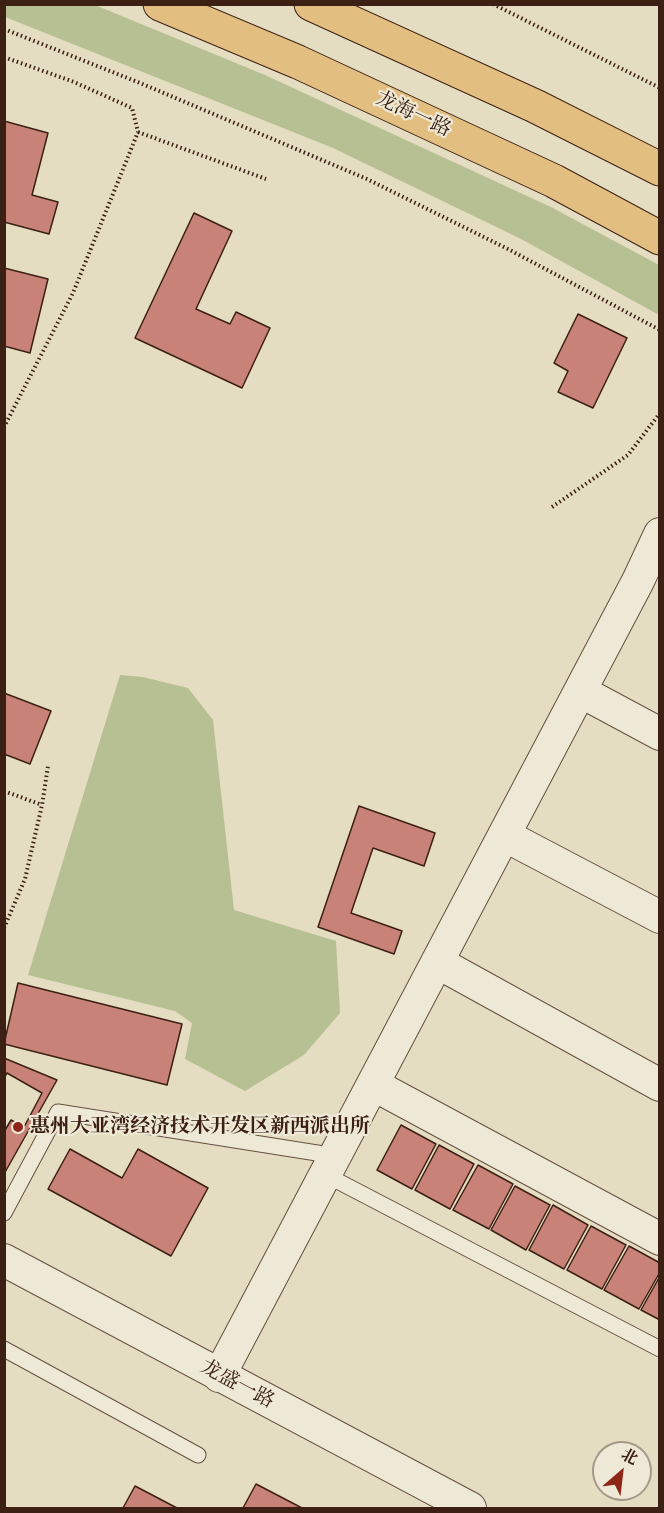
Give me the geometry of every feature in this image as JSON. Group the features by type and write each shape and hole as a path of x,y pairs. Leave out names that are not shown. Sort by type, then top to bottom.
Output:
{"main road":[{"name":"龙海一路","path":"160,4 298,62 554,181 660,238"},
{"path":"311,4 535,106 660,169"}],"street":[{"path":"219,1376 580,691 649,587 660,534"},
{"path":"580,691 660,734"},
{"path":"504,835 660,917"},
{"path":"437,962 660,1085"},
{"path":"374,1085 660,1239"},
{"name":"龙盛一路","path":"4,1260 470,1509"}],"lane":[{"path":"4,1213 58,1112 331,1166 660,1349"},
{"path":"4,1349 198,1455"}],"path":[{"path":"493,4 660,88"},
{"path":"4,29 140,82 367,179 506,248 660,330"},
{"path":"4,57 74,82 132,108 138,132 73,294 4,427"},
{"path":"138,132 266,179"},
{"path":"552,507 627,455 660,413"},
{"path":"4,928 25,879 42,806 48,766"},
{"path":"4,791 42,806"}],"green space":[{"path":"4,5 95,5 265,75 551,207 659,265 659,315 521,239 333,148 5,17"},
{"path":"120,675 143,677 188,688 213,720 234,910 336,941 340,1013 304,1055 245,1091 185,1059 192,1023 175,1011 28,975"}],"building":[{"path":"4,121 48,133 32,195 58,202 49,234 4,222"},
{"path":"194,213 232,231 196,309 230,324 236,312 270,328 242,388 135,338"},
{"path":"4,268 48,279 30,353 4,346"},
{"path":"578,314 627,338 593,408 558,392 568,371 554,363"},
{"path":"4,693 51,711 30,764 4,754"},
{"path":"359,806 435,833 424,866 373,848 351,913 402,931 394,954 318,927"},
{"path":"18,983 182,1024 167,1085 4,1044"},
{"name":"惠州大亚湾经济技术开发区新西派出所","path":"4,1058 57,1080 4,1174"},
{"path":"7,1073 42,1093 24,1127 11,1120 4,1132 4,1078"},
{"path":"401,1125 436,1144 412,1189 377,1170"},
{"path":"439,1145 474,1164 450,1209 415,1190"},
{"path":"70,1149 122,1178 138,1149 208,1188 171,1256 48,1189"},
{"path":"478,1165 513,1184 489,1229 453,1210"},
{"path":"515,1186 550,1205 526,1250 491,1230"},
{"path":"553,1205 588,1225 564,1269 529,1250"},
{"path":"591,1226 626,1245 602,1289 567,1270"},
{"path":"629,1246 660,1263 660,1272 639,1309 604,1290"},
{"path":"660,1276 660,1320 641,1310"},
{"path":"256,1484 302,1508 243,1508"},
{"path":"135,1486 177,1508 123,1508"}],"place":[{"name":"惠州大亚湾经济技术开发区新西派出所","path":"18,1127"}]}
